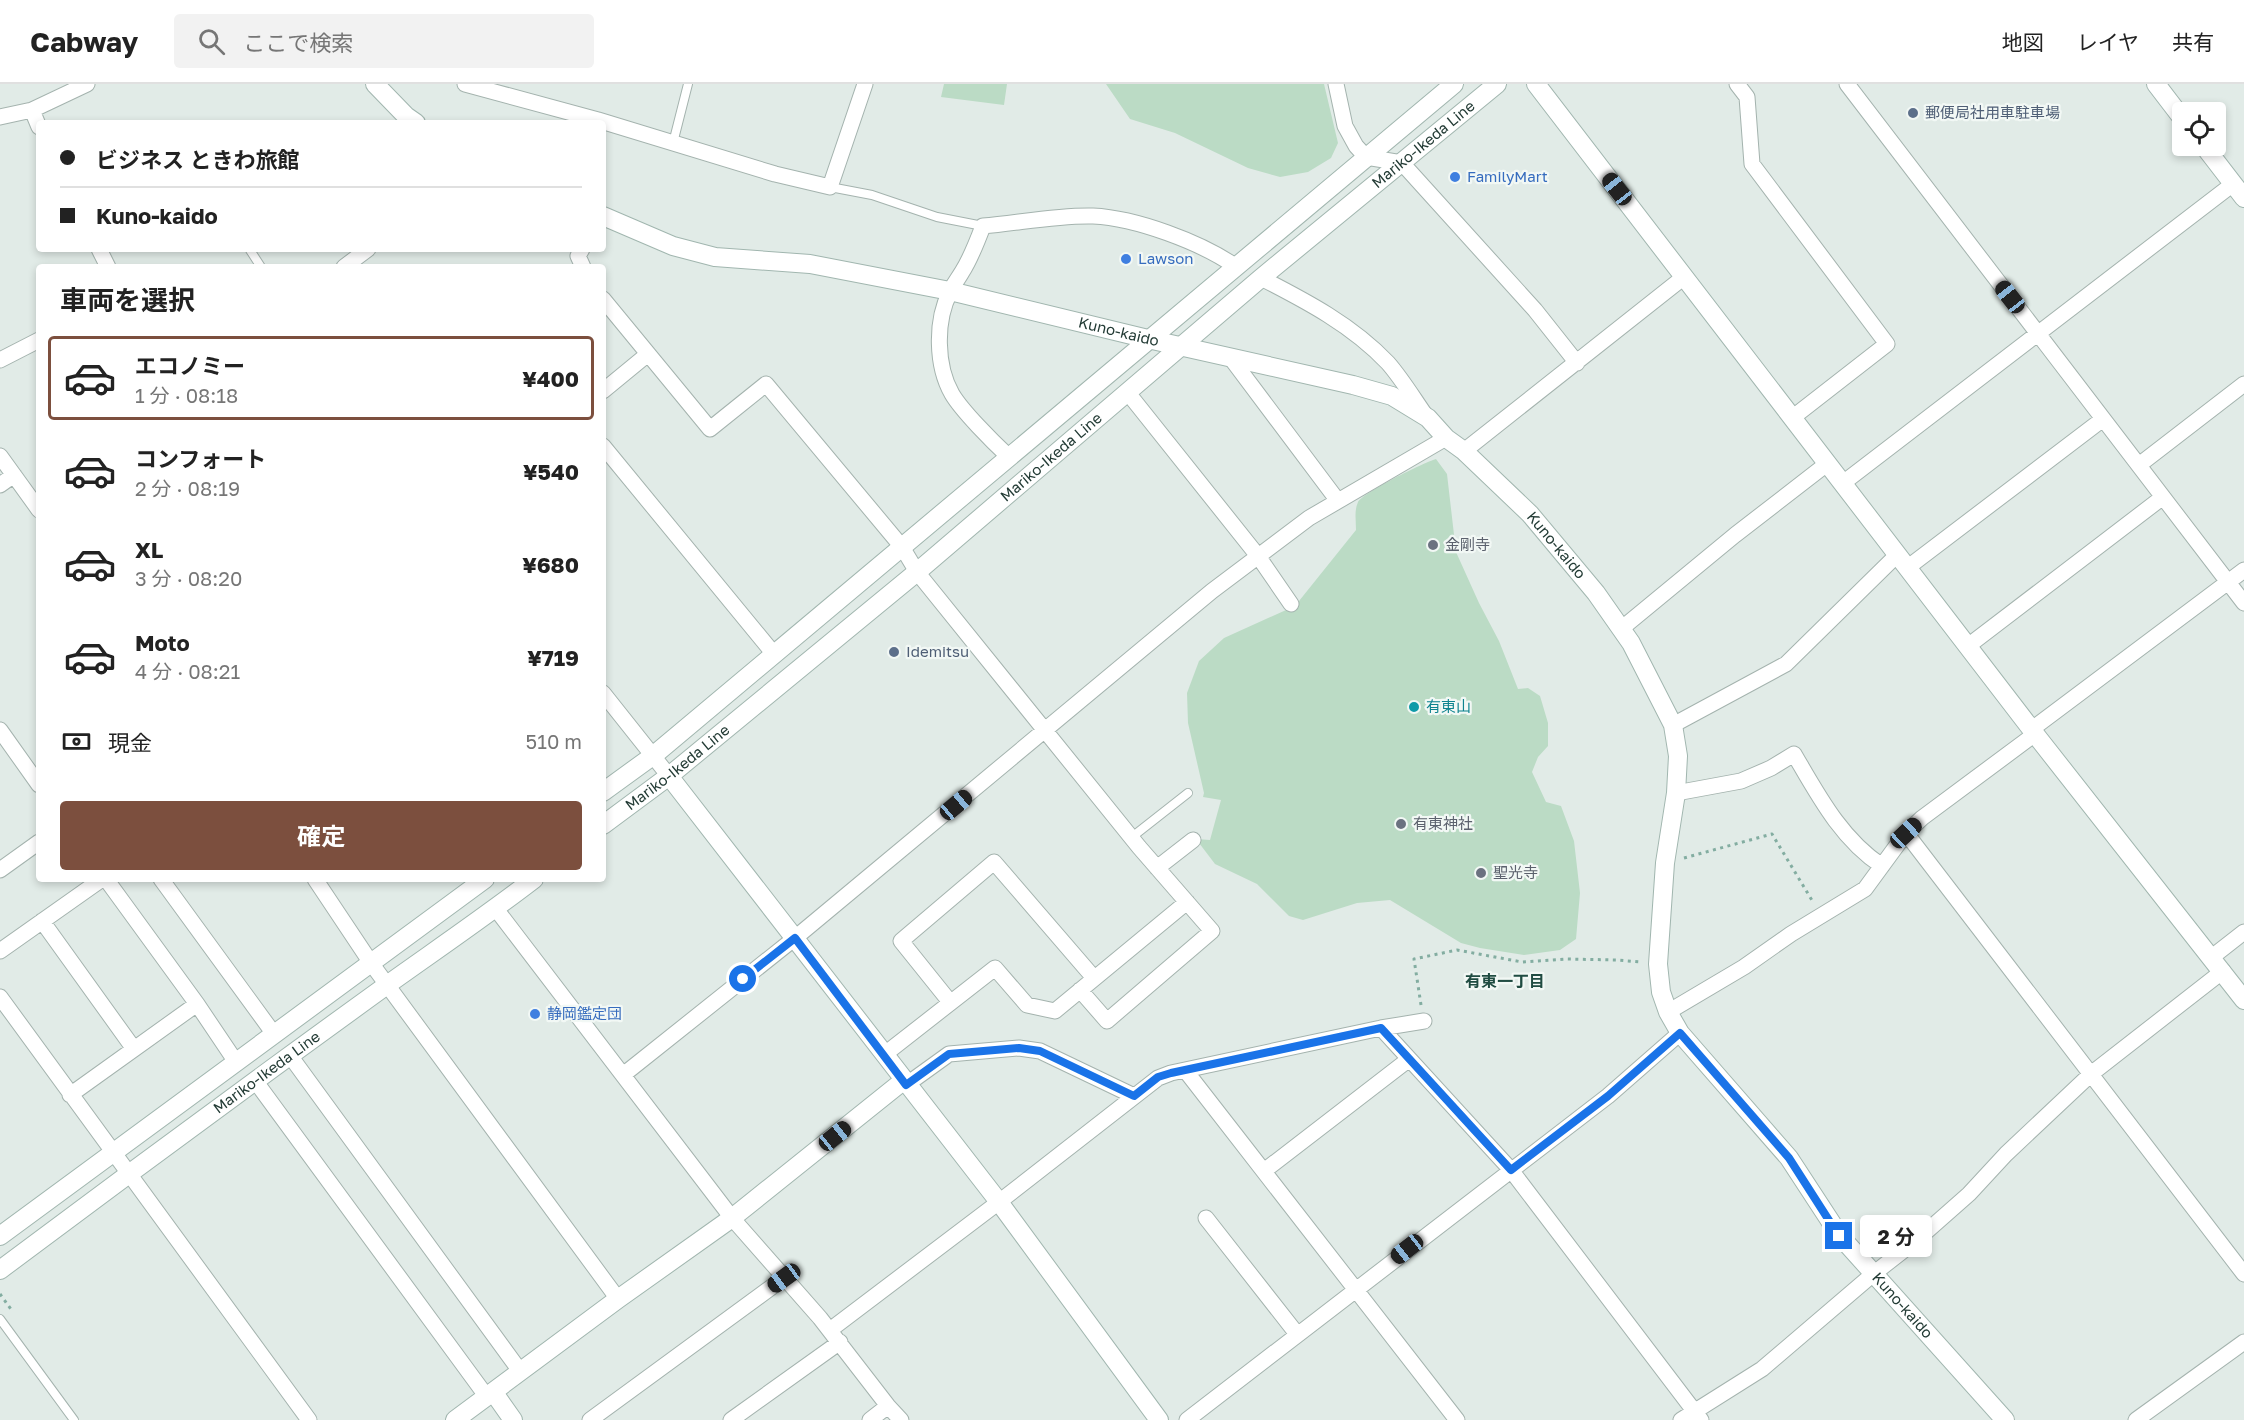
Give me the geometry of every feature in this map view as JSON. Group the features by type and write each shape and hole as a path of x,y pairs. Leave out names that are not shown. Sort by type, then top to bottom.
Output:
{"street":[{"path":"0,117 32,110 87,84"},
{"path":"375,84 412,120"},
{"path":"465,84 598,120"},
{"path":"606,123 775,174 830,187 865,84"},
{"path":"1336,84 1345,126 1356,146 1366,157 1402,163 1534,310 1577,363"},
{"name":"Mariko-Ikeda Line","path":"606,790 654,755 1454,84"},
{"name":"Mariko-Ikeda Line","path":"606,823 669,776 917,572 1261,278 1497,84"},
{"path":"1536,84 2033,732 2244,1000"},
{"path":"1737,84 1747,96 1752,164 1887,345 1792,418"},
{"path":"1847,84 2244,603"},
{"path":"2156,84 2172,105"},
{"path":"32,110 36,120"},
{"path":"1842,483 2037,332 2238,191 2212,156"},
{"path":"1008,456 996,446 953,395 942,370 941,326 950,291 968,262 983,226 1095,216 1135,224 1189,240 1235,266"},
{"name":"Kuno-kaido","path":"606,217 673,246 715,257 810,264 950,291 1182,347 1353,384 1392,396 1428,418 1446,438 1530,514 1596,593 1631,643 1672,725 1678,756 1676,793 1665,863 1658,964 1661,992 1668,1012 1680,1033 1789,1158 1839,1236 2005,1420"},
{"path":"348,264 364,252"},
{"path":"1464,452 1684,277"},
{"path":"1261,278 1319,309 1354,332 1388,364 1428,418"},
{"path":"606,303 710,429 766,384 902,547 917,572 1131,837 1212,931 1107,1021 1080,990"},
{"path":"0,360 36,342"},
{"path":"606,389 648,354"},
{"path":"1230,357 1338,501"},
{"path":"2139,465 2244,384"},
{"path":"1128,393 1258,556 1291,604"},
{"path":"1672,725 1786,664 1902,562 2103,419"},
{"path":"623,1075 795,938 1212,591 1310,518 1446,438"},
{"path":"606,450 774,654"},
{"path":"0,456 36,506"},
{"path":"1621,628 1828,463"},
{"path":"0,485 14,475"},
{"path":"1968,646 2163,497"},
{"path":"1668,1012 1744,968 1865,889 1906,833 1922,818 2244,570"},
{"path":"606,697 654,755 999,1202 1159,1420"},
{"path":"0,730 36,781"},
{"path":"1676,793 1741,781 1771,768 1794,754 1827,810 1865,855 1882,866"},
{"path":"1906,833 2244,1274"},
{"path":"1158,868 1193,840"},
{"path":"0,870 36,844"},
{"path":"950,1002 901,941 994,862 1094,978"},
{"path":"0,951 98,882"},
{"path":"108,882 236,1062"},
{"path":"163,882 274,1034"},
{"path":"317,882 371,963 618,1299"},
{"name":"Mariko-Ikeda Line","path":"0,1236 478,882"},
{"name":"Mariko-Ikeda Line","path":"0,1270 530,882"},
{"path":"885,1054 995,968 1028,1005 1055,1011 1187,902"},
{"path":"496,909 732,1218 835,1336 901,1420"},
{"path":"42,921 134,1049"},
{"path":"1681,1420 1697,1415 1762,1370 1872,1275 1918,1239 1969,1194 2006,1154 2091,1074 2217,964 2244,932"},
{"path":"0,997 309,1420"},
{"path":"70,1095 197,1004"},
{"path":"732,1420 999,1202 1158,1077 1381,1028 1424,1022"},
{"path":"1381,1028 1511,1170 1697,1415"},
{"path":"1187,1420 1608,1096 1680,1033"},
{"path":"455,1420 732,1218 905,1083 949,1054 1019,1048 1040,1051 1134,1096"},
{"path":"291,1057 520,1371"},
{"path":"1264,1171 1408,1060"},
{"path":"1185,1070 1457,1420"},
{"path":"256,1082 490,1395 513,1420"},
{"path":"1206,1218 1297,1334"},
{"path":"590,1420 784,1278"},
{"path":"2136,1420 2244,1342"},
{"path":"870,1420 888,1406"}],"lane":[{"path":"673,144 688,84"},
{"path":"830,187 872,195 937,217 983,226"},
{"path":"1131,837 1188,794"},
{"path":"0,1319 74,1420"}],"path":[{"path":"1665,863 1772,834 1822,915"},
{"path":"1424,1022 1414,959 1457,950 1522,962 1592,959 1658,964"}],"green space":[{"path":"944,84 1007,84 1004,105 941,97"},
{"path":"1106,84 1324,84 1338,143 1331,158 1308,172 1280,177 1248,168 1175,133 1130,119"},
{"path":"1436,459 1447,474 1456,552 1499,641 1518,689 1528,688 1540,696 1548,723 1548,746 1538,757 1532,772 1546,802 1561,806 1574,841 1580,893 1576,939 1560,950 1524,955 1461,943 1390,900 1357,903 1303,920 1289,916 1257,884 1215,864 1196,839 1210,840 1221,800 1203,797 1188,723 1187,693 1199,661 1224,638 1295,606 1356,530 1358,502 1382,485"}],"place":[{"name":"郵便局社用車駐車場","path":"1913,113"},
{"name":"FamilyMart","path":"1455,177"},
{"name":"Lawson","path":"1126,259"},
{"name":"金剛寺","path":"1433,545"},
{"name":"Idemitsu","path":"894,652"},
{"name":"有東山","path":"1414,707"},
{"name":"有東神社","path":"1401,824"},
{"name":"聖光寺","path":"1481,873"},
{"name":"静岡鑑定団","path":"535,1014"}],"district":[{"name":"有東一丁目","path":"1505,981"}],"route":[{"path":"743,979 795,938 885,1054 906,1085 949,1054 1019,1048 1040,1051 1134,1096 1158,1077 1171,1073 1381,1028 1511,1170 1608,1096 1680,1033 1789,1158 1839,1236"}]}
